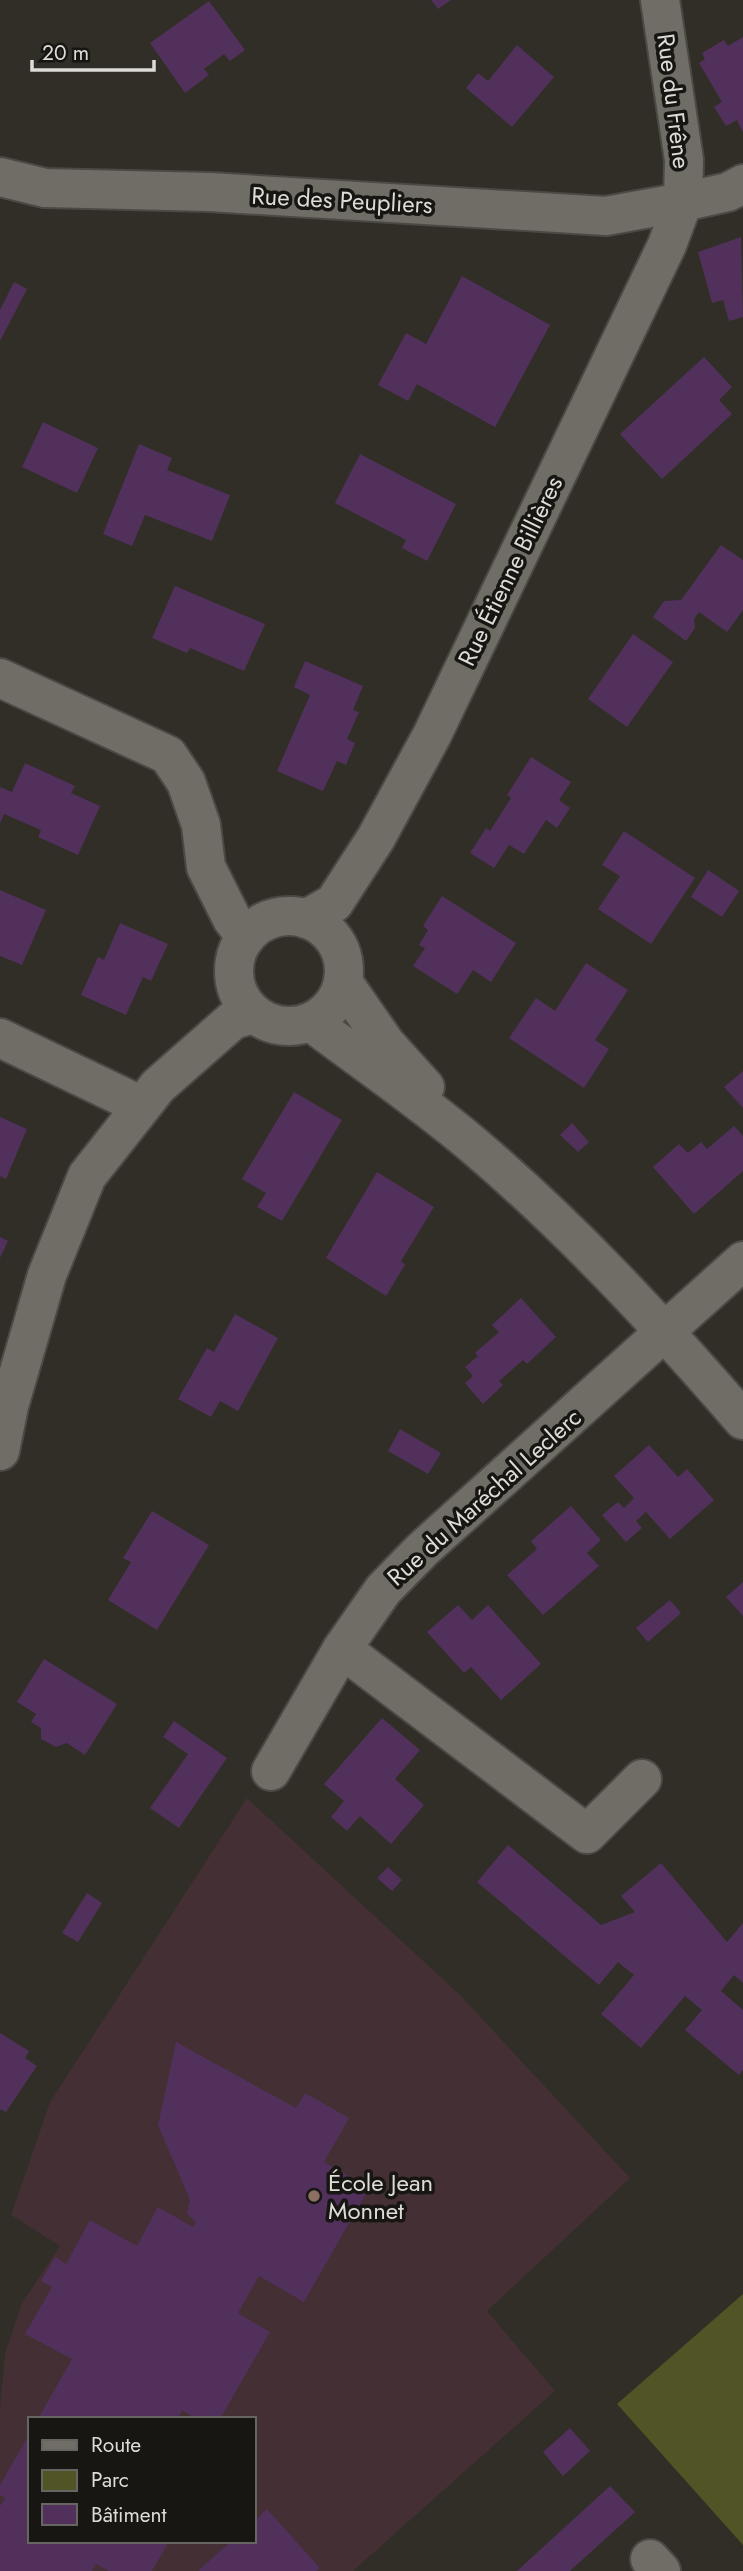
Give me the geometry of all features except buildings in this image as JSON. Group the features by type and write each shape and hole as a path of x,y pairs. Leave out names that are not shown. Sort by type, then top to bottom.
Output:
{"street":[{"name":"Rue du Frêne","path":"660,0 684,160 683,202"},
{"name":"Rue des Peupliers","path":"0,177 45,188 209,192 606,216 728,192 743,184"},
{"name":"Rue Étienne Billières","path":"306,919 334,902 376,838 432,735 645,294 683,202"},
{"path":"0,678 168,755 190,793 201,825 206,867 232,919 246,937"},
{"path":"290,916 306,919 329,933 342,956 343,982 332,1006 311,1022 281,1026 253,1014 242,1001 234,977 237,951 246,937 259,925 274,918 290,916"},
{"path":"343,982 386,1044 405,1063 470,1143"},
{"path":"0,1451 9,1406 47,1275 87,1176 158,1086 207,1040 233,1020 253,1014"},
{"path":"311,1022 470,1143 570,1232 665,1330 743,1420"},
{"path":"0,1038 142,1106"},
{"name":"Rue du Maréchal Leclerc","path":"271,1771 342,1649 383,1590 422,1550 743,1261"},
{"path":"342,1649 587,1834 642,1779"}],"shaded area":[{"name":"École Jean Monnet","path":"247,1798 460,1995 630,2178 487,2311 555,2391 353,2571 0,2571 0,2410 5,2354 22,2303 60,2246 11,2215 50,2102"}],"green space":[{"path":"743,2294 743,2545 617,2404"}],"place":[{"name":"École Jean Monnet","path":"314,2196"}]}
